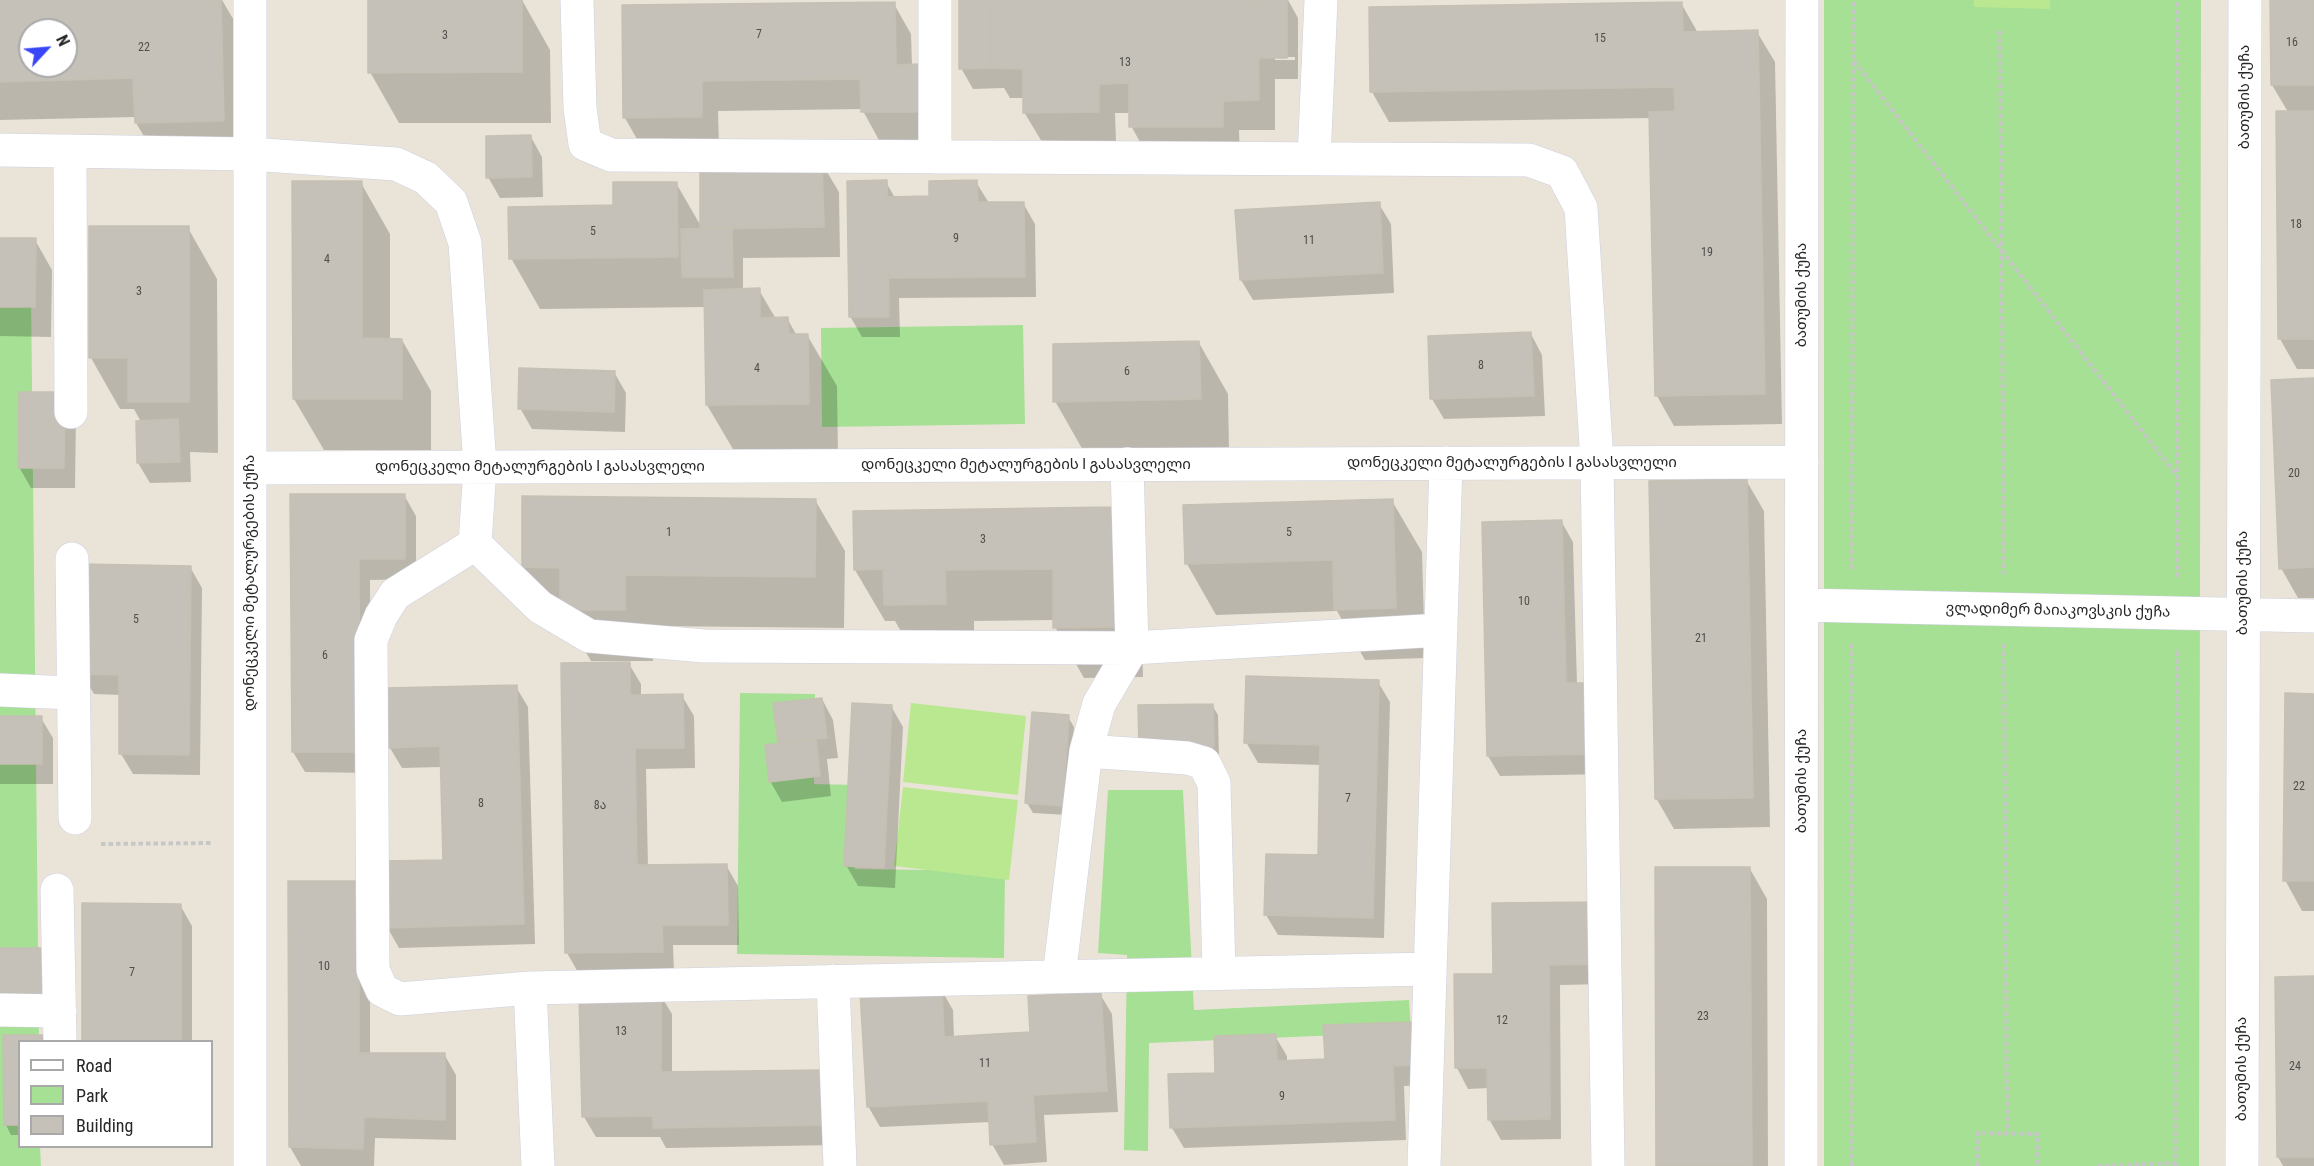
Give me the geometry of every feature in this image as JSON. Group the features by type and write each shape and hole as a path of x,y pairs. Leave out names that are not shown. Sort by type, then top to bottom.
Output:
{"street":[{"name":"დონეცკელი მეტალურგების ქუჩა","path":"250,0 250,1166"},
{"path":"577,0 580,108 585,144 611,154 1529,160 1562,172 1581,208 1597,462 1608,1166"},
{"path":"934,157 935,0"},
{"path":"1314,159 1320,0"},
{"name":"ბათუმის ქუჩა","path":"1802,0 1802,1166"},
{"name":"ბათუმის ქუჩა","path":"2242,1166 2245,0"},
{"path":"0,150 250,154 396,164 426,178 451,202 465,243 480,467 475,544 540,607 590,636 704,646 1132,648 1441,630"},
{"path":"70,151 71,412"},
{"name":"დონეცკელი მეტალურგების I გასასვლელი","path":"250,468 1802,462"},
{"path":"1424,1166 1446,463"},
{"path":"1059,976 1086,751 1099,704 1132,648 1126,464"},
{"path":"475,544 395,594 381,616 371,640 373,970 382,990 400,999 530,988 1430,969"},
{"path":"72,559 75,818"},
{"name":"ვლადიმერ მაიაკოვსკის ქუჩა","path":"1802,605 2314,616"},
{"path":"0,690 73,693"},
{"path":"1086,751 1187,758 1204,763 1214,783 1219,973"},
{"path":"0,1010 60,1026 57,890"},
{"path":"833,981 840,1166"},
{"path":"530,988 538,1166"}],"path":[{"path":"1853,60 2178,477"},
{"path":"98,844 250,843"},
{"path":"1977,1166 1977,1132 2038,1134 2037,1166"},
{"path":"2097,1166 2176,1163"}],"green space":[{"path":"1824,0 2201,0 2199,1166 1824,1166"},
{"path":"1974,0 2050,0 2050,9 1974,7"},
{"path":"31,290 39,1040 18,1040 18,1148 40,1148 41,1166 0,1166 0,291"},
{"path":"1023,325 1025,424 822,427 821,328"},
{"path":"740,693 815,694 814,784 856,785 855,869 1005,871 1004,958 737,954"},
{"path":"911,703 1026,716 1018,795 903,782"},
{"path":"903,787 1018,800 1009,880 894,866"},
{"path":"1108,790 1183,790 1194,1010 1409,1000 1411,1032 1149,1043 1148,1151 1124,1150 1127,955 1098,953"}],"building":[{"path":"0,0 221,0 224,121 135,123 133,78 0,82"},
{"path":"368,0 522,0 522,72 368,73"},
{"path":"959,0 991,0 991,68 959,69"},
{"path":"991,0 1258,0 1259,100 1223,101 1223,127 1129,127 1129,83 1099,84 1099,112 1023,113 1023,69 991,68"},
{"path":"1258,0 1287,0 1287,58 1258,58"},
{"path":"2270,0 2314,0 2314,85 2271,85"},
{"path":"895,2 896,65 921,64 922,112 861,112 860,79 702,81 702,117 623,118 622,5"},
{"path":"1682,2 1683,32 1758,30 1765,394 1655,396 1649,112 1675,111 1674,87 1370,92 1369,7"},
{"path":"2276,111 2314,111 2314,339 2278,339"},
{"path":"531,135 532,177 486,178 486,136"},
{"path":"822,160 824,227 700,229 700,162"},
{"path":"887,180 889,317 849,317 847,181"},
{"path":"977,180 978,202 1024,202 1025,277 888,278 887,197 929,196 929,181"},
{"path":"292,181 362,181 362,338 402,339 402,399 293,399"},
{"path":"613,182 677,182 678,257 509,259 508,207 613,205"},
{"path":"1380,202 1383,273 1240,280 1235,210"},
{"path":"89,226 189,226 189,402 128,402 128,358 89,358"},
{"path":"732,228 733,277 682,277 681,229"},
{"path":"0,238 36,238 35,307 0,307"},
{"path":"760,288 760,318 788,317 789,334 808,334 809,404 706,405 704,290"},
{"path":"1531,332 1534,396 1430,399 1428,336"},
{"path":"1199,341 1201,399 1053,402 1053,344"},
{"path":"519,368 615,371 614,412 518,409"},
{"path":"2314,378 2314,567 2279,569 2271,380"},
{"path":"19,392 65,392 64,468 18,468"},
{"path":"178,419 180,462 137,463 136,421"},
{"path":"1747,479 1753,798 1655,799 1649,481"},
{"path":"290,494 405,494 405,559 359,559 360,752 292,752"},
{"path":"522,496 816,499 815,577 625,575 625,610 560,610 560,568 522,567"},
{"path":"1393,499 1396,608 1334,610 1333,560 1185,564 1183,505"},
{"path":"1112,507 1114,627 1053,628 1053,569 945,570 946,604 884,605 883,569 854,570 853,511"},
{"path":"1562,520 1566,683 1598,683 1599,754 1487,756 1482,522"},
{"path":"81,564 191,566 189,755 119,754 119,675 80,674"},
{"path":"630,662 630,695 683,694 684,748 635,748 637,865 727,864 728,925 662,925 663,952 565,953 561,663"},
{"path":"1246,676 1379,680 1373,918 1264,915 1266,854 1318,855 1320,745 1244,743"},
{"path":"517,685 524,924 386,928 384,861 443,860 440,746 388,748 387,688"},
{"path":"2285,693 2314,694 2314,881 2283,881"},
{"path":"822,698 827,738 778,743 773,703"},
{"path":"852,703 892,705 884,868 844,866"},
{"path":"1213,704 1214,747 1139,749 1138,705"},
{"path":"1032,712 1069,715 1063,806 1025,803"},
{"path":"0,716 42,716 42,764 0,764"},
{"path":"816,739 820,776 769,782 765,745"},
{"path":"1655,867 1750,867 1752,1166 1656,1166"},
{"path":"288,881 359,881 359,1053 445,1053 445,1120 364,1117 363,1149 289,1147"},
{"path":"1599,902 1600,964 1549,965 1550,1119 1488,1120 1487,1068 1455,1068 1454,974 1493,974 1492,903"},
{"path":"82,903 181,904 181,1040 82,1040"},
{"path":"0,948 45,948 45,994 0,993"},
{"path":"2314,976 2314,1157 2277,1157 2275,977"},
{"path":"942,988 944,1037 1030,1032 1028,996 1101,992 1107,1091 1033,1095 1036,1142 990,1145 988,1101 867,1107 860,992"},
{"path":"661,992 661,1072 824,1070 825,1125 653,1128 653,1116 582,1117 579,993"},
{"path":"1411,1022 1413,1065 1393,1066 1395,1120 1170,1128 1168,1074 1215,1073 1214,1036 1276,1034 1277,1061 1325,1059 1323,1025"},
{"path":"3,1035 50,1035 50,1040 18,1040 18,1125 4,1125"}]}
